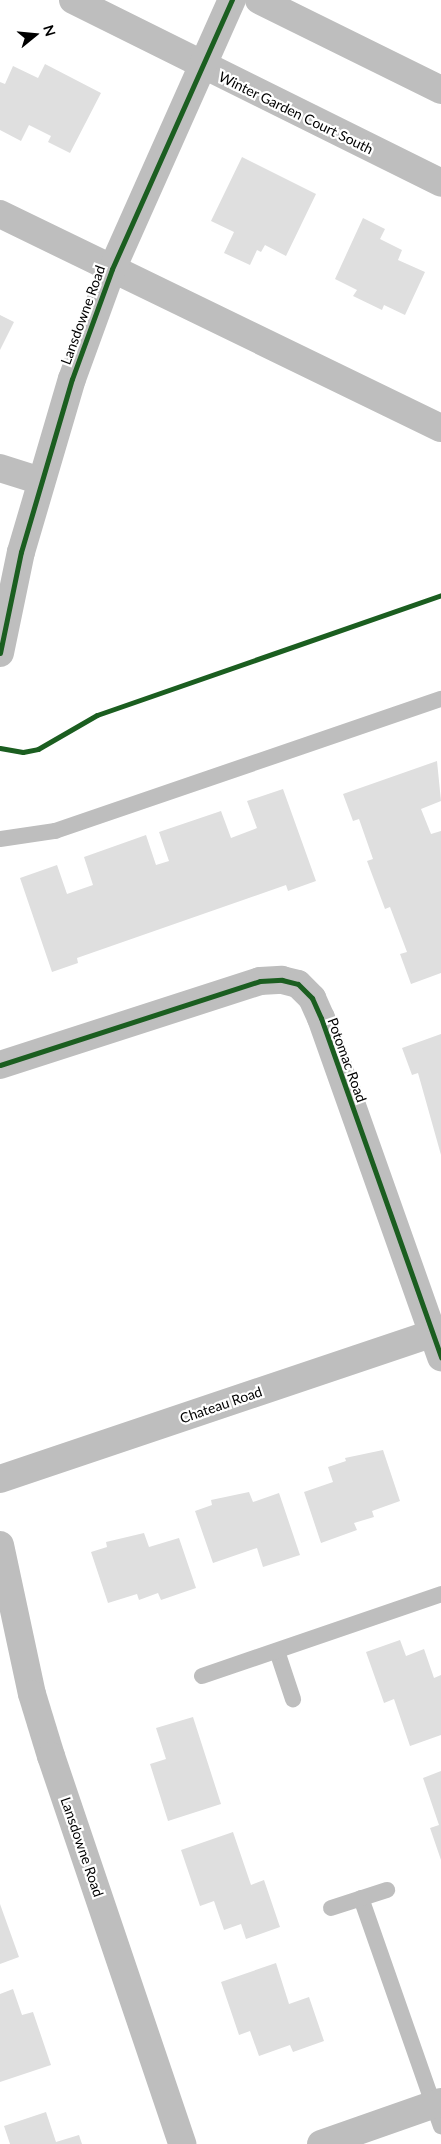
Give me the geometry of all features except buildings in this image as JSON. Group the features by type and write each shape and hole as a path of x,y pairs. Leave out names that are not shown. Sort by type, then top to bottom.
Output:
{"street":[{"name":"Winter Garden Court South","path":"73,0 199,66 441,183"},
{"name":"Lansdowne Road","path":"0,653 41,481 112,269 199,66 232,0"},
{"path":"259,0 441,90"},
{"path":"0,214 441,428"},
{"path":"0,468 41,481"},
{"name":"Potomac Road","path":"0,1065 260,981 282,980 298,984 312,998 321,1018 438,1340"},
{"name":"Chateau Road","path":"0,1479 438,1340"},
{"name":"Lansdowne Road","path":"0,1545 32,1694 51,1756 182,2144"},
{"path":"321,2144 438,2111"}],"lane":[{"path":"0,839 55,831 441,699"},
{"path":"202,1676 441,1594"},
{"path":"277,1651 293,1699"},
{"path":"331,1908 386,1890"},
{"path":"361,1898 438,2111"}],"cycle path":[{"path":"0,653 21,552 72,379 112,269 232,0"},
{"path":"0,748 23,752 38,749 97,715 441,595"},
{"path":"0,1065 260,981 282,980 298,984 312,998 321,1018 441,1357"}]}
